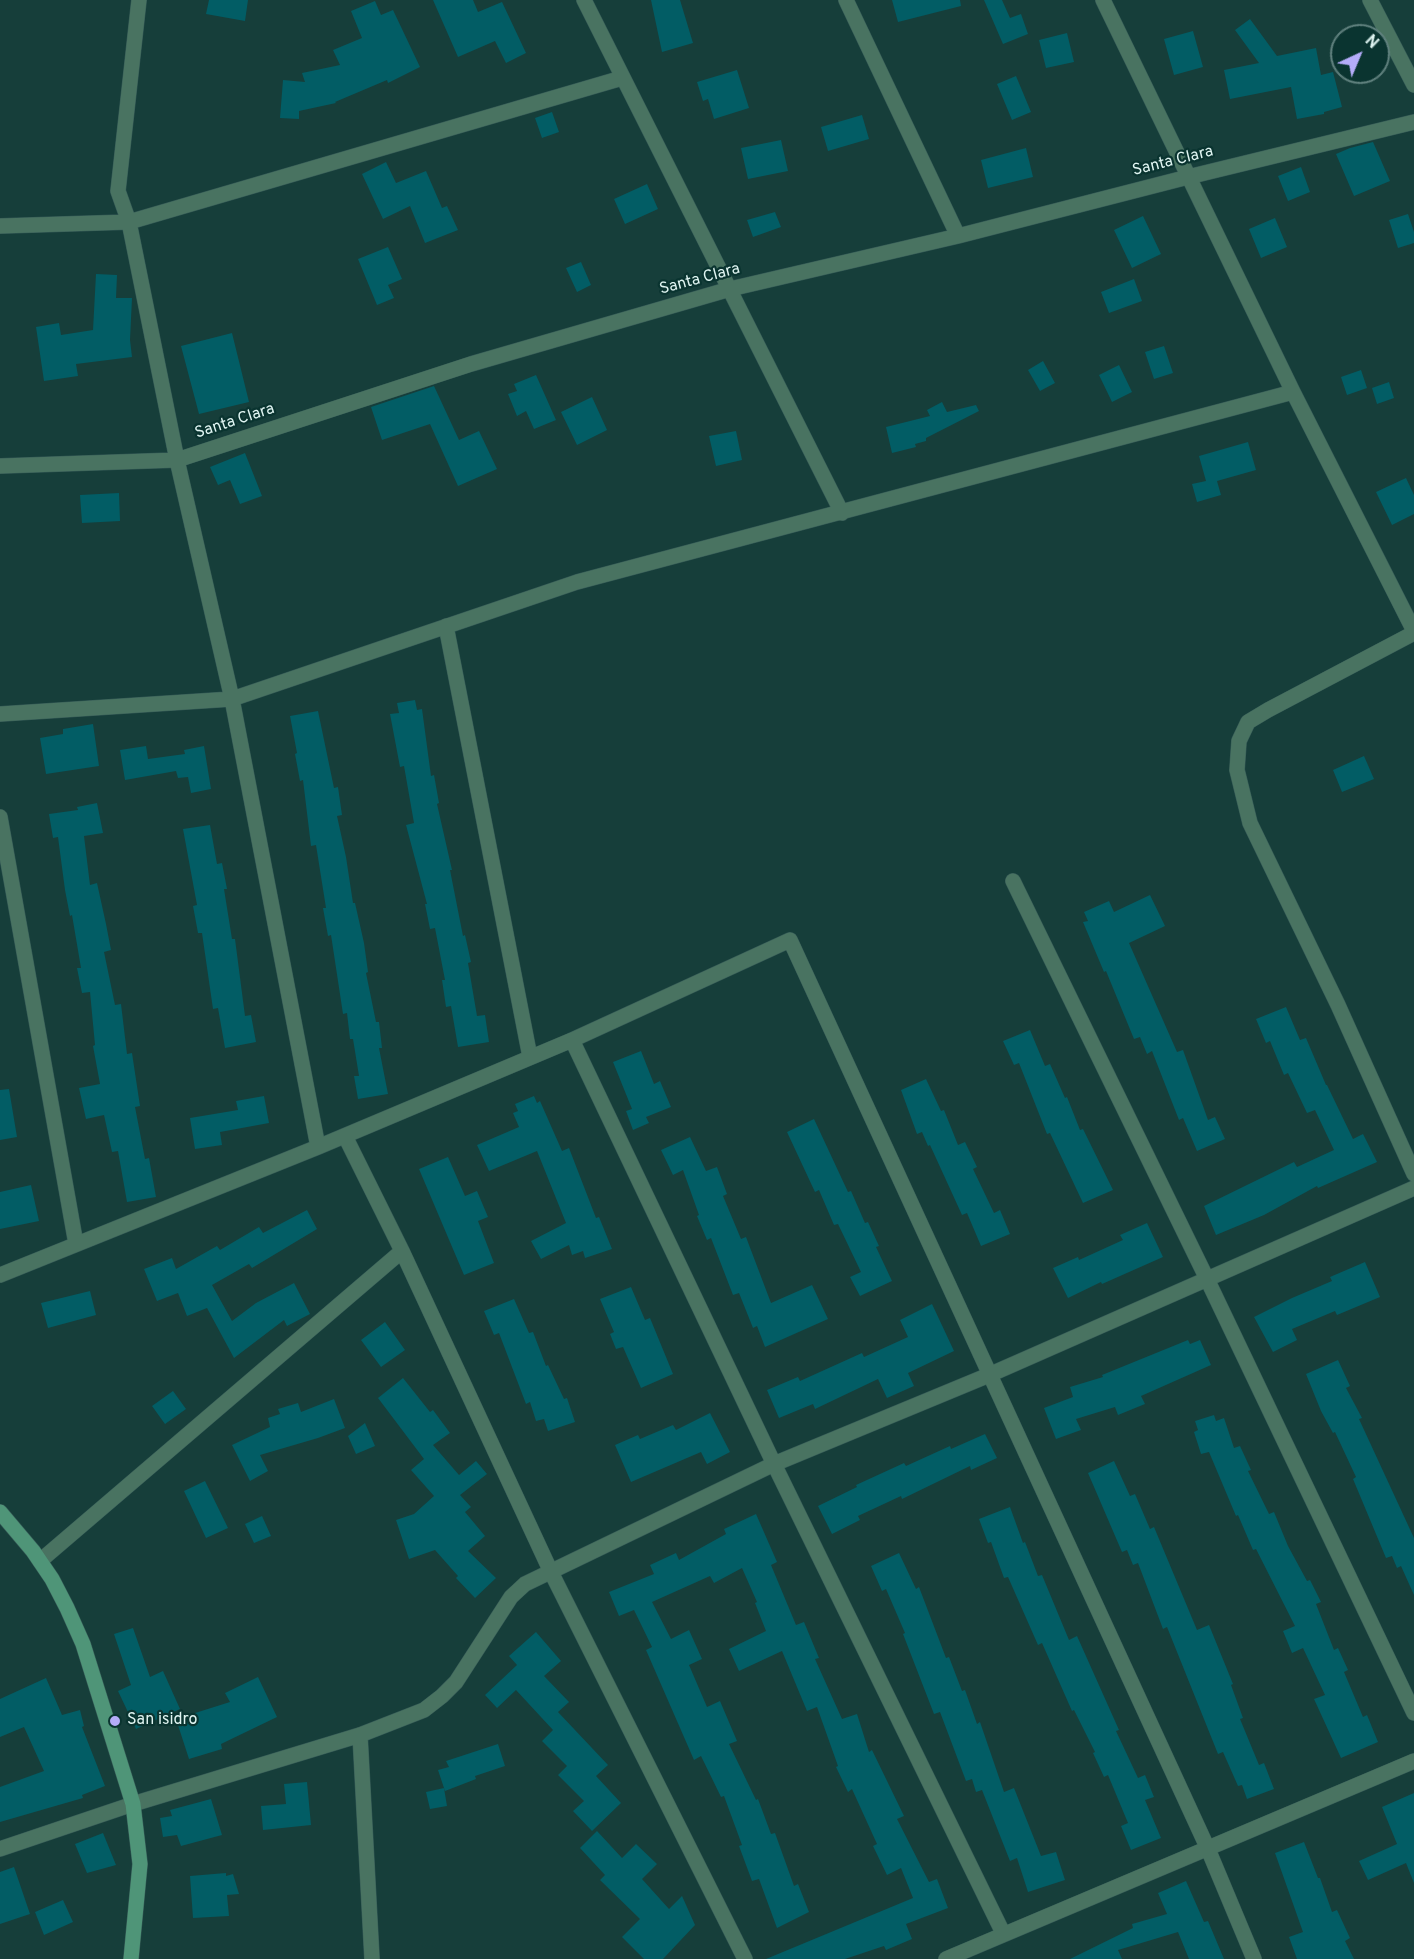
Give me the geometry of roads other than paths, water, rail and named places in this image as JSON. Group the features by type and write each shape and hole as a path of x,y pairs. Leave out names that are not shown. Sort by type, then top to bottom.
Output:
{"main road":[{"path":"0,1512 40,1562 57,1588 83,1644 133,1804 140,1864 130,1959"}],"street":[{"path":"139,0 118,191 129,222 177,460 232,699 318,1147"},
{"path":"584,0 842,513"},
{"path":"846,0 958,236"},
{"path":"1103,0 1293,392 1414,632 1248,722 1239,741 1237,770 1250,823 1338,1005 1414,1174"},
{"path":"1370,0 1414,86"},
{"path":"0,226 129,222 622,78"},
{"name":"Santa Clara","path":"0,466 177,460 471,364 730,289 958,236 1414,122"},
{"path":"0,714 232,699 577,582 1293,392"},
{"path":"446,626 530,1057"},
{"path":"0,817 76,1244"},
{"path":"1013,881 1207,1279 1414,1713"},
{"path":"0,1275 345,1136 572,1040 790,940 1208,1849 1254,1959"},
{"path":"572,1040 774,1464 1004,1933"},
{"path":"345,1136 402,1251 551,1572 745,1959"},
{"path":"0,1849 133,1804 360,1735 424,1710 456,1682 511,1597 525,1584 774,1464 989,1376 1414,1188"},
{"path":"40,1562 402,1251"},
{"path":"360,1735 372,1959"},
{"path":"946,1959 1414,1761"}],"place":[{"name":"San isidro","path":"115,1721"}]}
